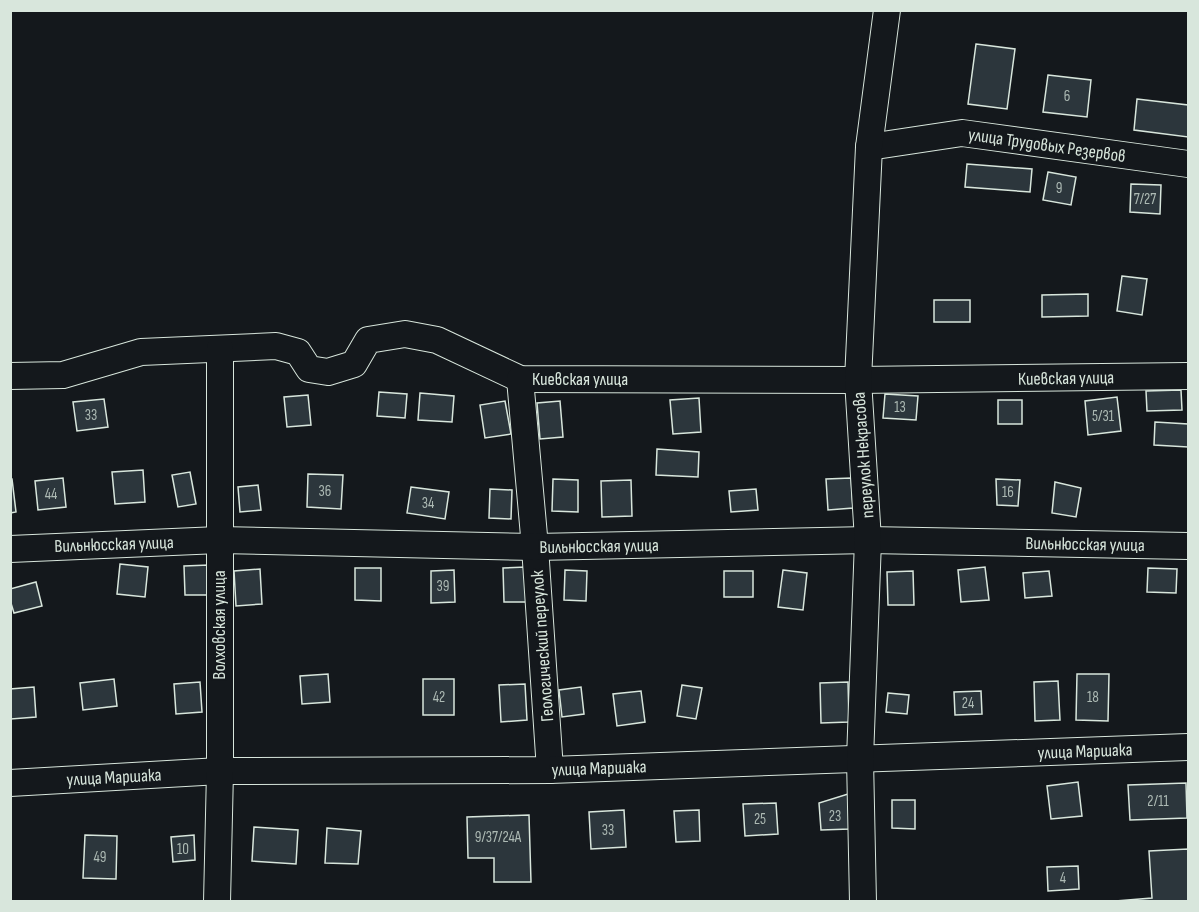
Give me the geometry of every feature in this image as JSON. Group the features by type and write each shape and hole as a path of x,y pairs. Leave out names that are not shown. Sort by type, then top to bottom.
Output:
{"street":[{"name":"переулок Некрасова","path":"863,902 860,759 868,540 858,380 869,147 887,10"},
{"name":"улица Трудовых Резервов","path":"869,147 962,133 1188,164"},
{"name":"Киевская улица","path":"10,376 63,375 141,352 276,346 298,352 309,369 328,372 354,364 368,340 405,334 437,340 520,379 858,380 1188,376"},
{"name":"Волховская улица","path":"217,902 220,771 220,349"},
{"name":"Геологический переулок","path":"520,379 535,547 550,770"},
{"name":"Вильнюсская улица","path":"10,549 219,540 535,547 868,540 1188,546"},
{"name":"улица Маршака","path":"10,783 220,771 550,770 1188,747"}],"building":[{"path":"976,44 1015,49 1007,109 968,104"},
{"path":"1048,75 1091,80 1087,117 1043,112"},
{"path":"1137,99 1188,105 1188,137 1134,130"},
{"path":"967,164 1032,169 1030,192 965,187"},
{"path":"1048,172 1076,177 1071,205 1043,200"},
{"path":"1131,184 1161,185 1160,214 1130,212"},
{"path":"1122,276 1147,279 1142,315 1117,311"},
{"path":"1088,294 1088,316 1042,317 1042,295"},
{"path":"934,300 970,300 970,322 934,322"},
{"path":"1181,390 1182,410 1147,411 1146,391"},
{"path":"379,392 407,394 405,418 377,416"},
{"path":"420,393 454,396 452,422 418,420"},
{"path":"885,394 918,396 916,420 883,418"},
{"path":"308,395 311,425 287,427 284,397"},
{"path":"1117,397 1121,431 1088,435 1085,401"},
{"path":"699,398 701,432 673,434 670,400"},
{"path":"104,399 108,427 77,431 73,402"},
{"path":"998,400 1022,400 1022,424 998,424"},
{"path":"505,401 511,434 485,438 480,405"},
{"path":"560,401 563,437 540,439 537,403"},
{"path":"1155,422 1188,424 1188,447 1154,445"},
{"path":"657,449 699,452 698,477 656,475"},
{"path":"143,470 145,502 115,504 112,472"},
{"path":"190,472 196,504 178,507 172,475"},
{"path":"308,474 343,475 341,509 307,507"},
{"path":"63,478 66,507 38,510 35,481"},
{"path":"851,478 853,508 828,510 826,479"},
{"path":"10,479 12,479 16,512 10,513"},
{"path":"553,479 578,480 578,512 552,511"},
{"path":"996,479 1020,480 1018,506 997,505"},
{"path":"631,480 632,516 602,517 601,481"},
{"path":"1055,482 1081,488 1076,517 1052,513"},
{"path":"258,485 261,510 240,512 238,487"},
{"path":"411,487 449,492 445,519 407,513"},
{"path":"490,489 512,490 511,519 489,518"},
{"path":"756,489 758,510 731,512 729,491"},
{"path":"120,564 148,567 145,597 117,594"},
{"path":"209,565 209,595 185,595 184,566"},
{"path":"526,567 527,602 504,602 503,568"},
{"path":"985,567 989,600 961,602 958,570"},
{"path":"355,568 381,568 381,601 355,600"},
{"path":"1148,568 1177,569 1176,593 1147,592"},
{"path":"260,569 262,604 236,606 234,571"},
{"path":"454,570 455,602 431,603 431,571"},
{"path":"565,570 587,571 586,601 564,600"},
{"path":"783,570 807,573 803,610 778,607"},
{"path":"724,571 753,571 753,597 724,597"},
{"path":"913,571 914,605 888,605 887,572"},
{"path":"1049,571 1052,596 1025,598 1023,573"},
{"path":"36,582 42,606 14,613 10,600 10,589"},
{"path":"328,674 330,702 302,704 300,676"},
{"path":"1077,674 1109,674 1108,721 1076,720"},
{"path":"114,679 117,706 83,710 80,683"},
{"path":"423,679 454,679 454,715 423,715"},
{"path":"1058,681 1060,720 1035,721 1034,682"},
{"path":"200,682 202,712 176,714 174,684"},
{"path":"848,682 849,722 821,723 820,683"},
{"path":"525,684 527,720 501,722 499,685"},
{"path":"682,685 702,688 696,719 677,716"},
{"path":"34,687 36,717 11,719 10,689"},
{"path":"581,687 584,714 562,717 559,690"},
{"path":"641,691 645,722 617,726 613,694"},
{"path":"981,691 982,714 955,715 954,692"},
{"path":"888,693 909,695 907,714 886,712"},
{"path":"1078,782 1082,816 1051,819 1047,786"},
{"path":"1186,783 1187,818 1130,820 1128,785"},
{"path":"848,794 850,829 821,830 819,803"},
{"path":"892,800 915,800 915,829 892,828"},
{"path":"776,803 778,834 745,836 743,804"},
{"path":"624,810 626,847 591,849 589,812"},
{"path":"699,810 700,841 676,842 674,811"},
{"path":"529,815 531,882 494,882 494,858 468,858 467,817"},
{"path":"254,827 298,830 296,864 252,861"},
{"path":"327,828 361,831 358,864 325,863"},
{"path":"85,835 117,836 116,879 83,878"},
{"path":"194,835 195,860 173,862 171,837"},
{"path":"1188,849 1188,902 1103,902 1152,898 1149,851"},
{"path":"1078,866 1079,889 1048,891 1047,867"}]}
